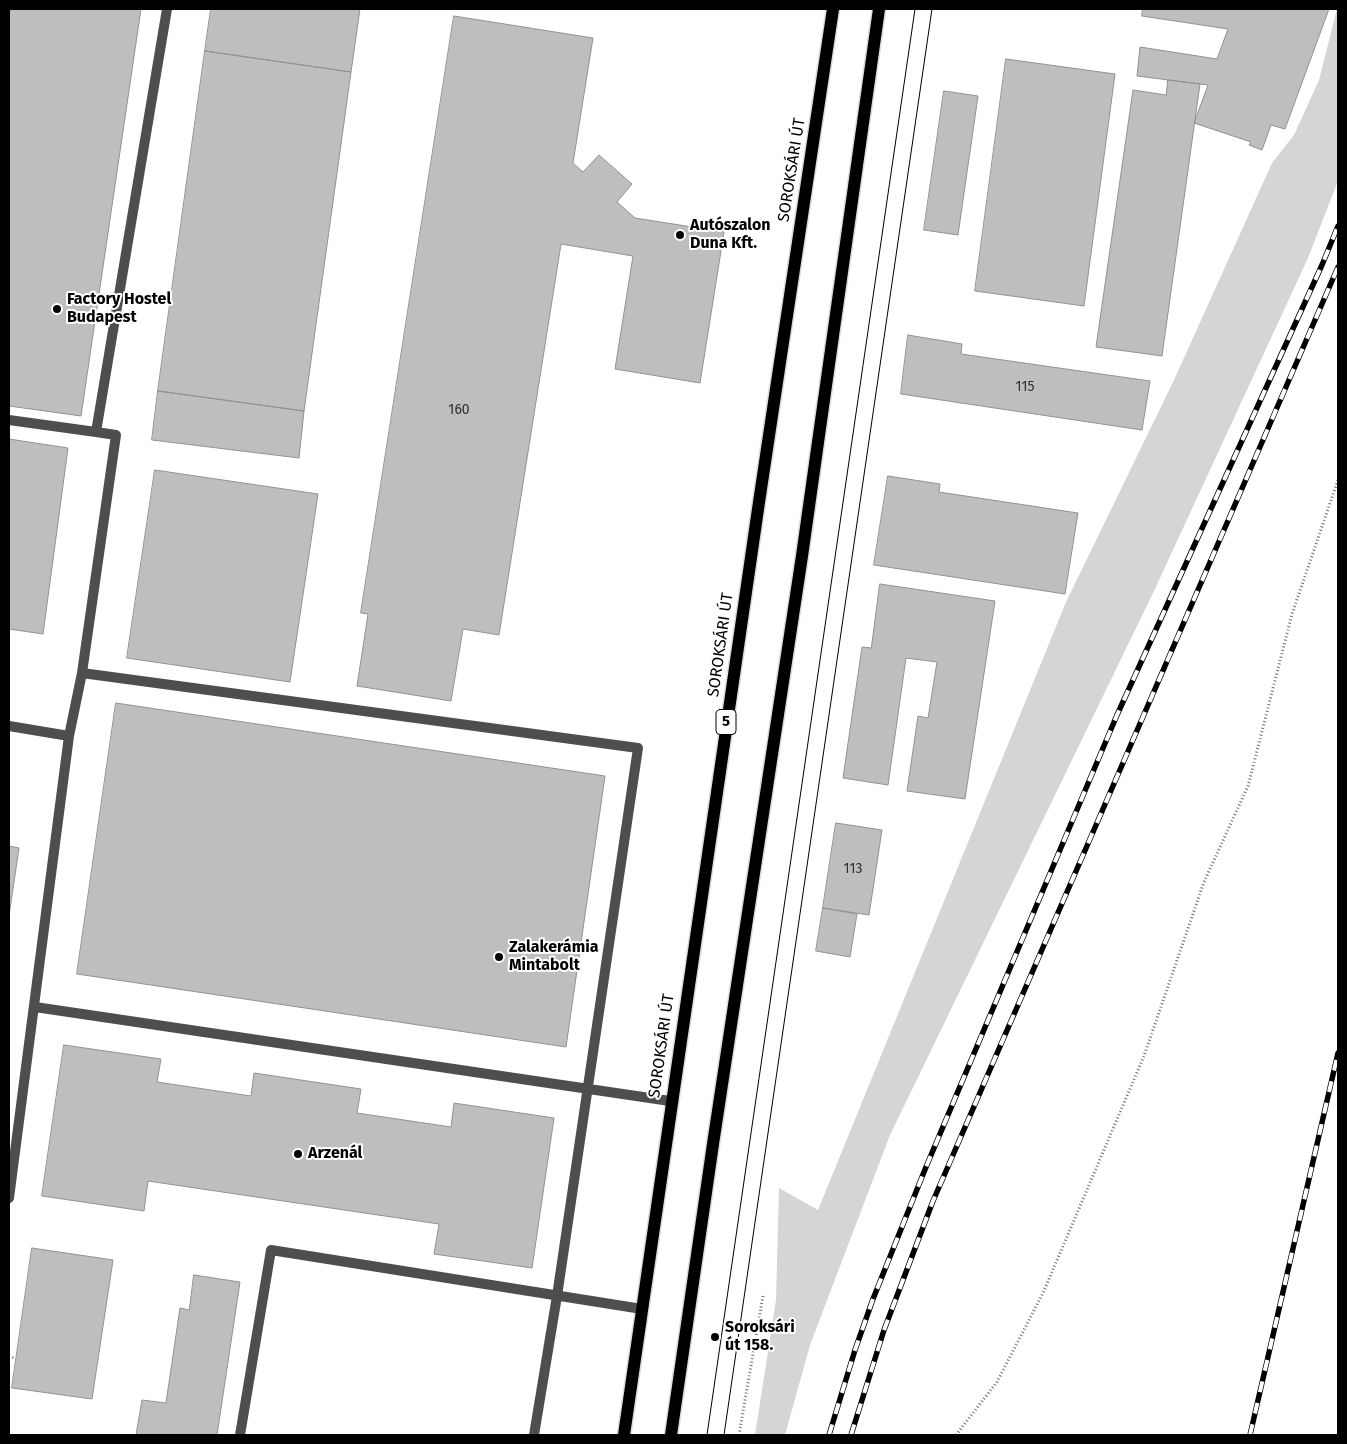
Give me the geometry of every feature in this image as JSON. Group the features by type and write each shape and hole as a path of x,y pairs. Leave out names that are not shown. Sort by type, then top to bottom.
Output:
{"main road":[{"name":"SOROKSÁRI ÚT","path":"624,1435 670,1101 833,9"},
{"path":"671,1435 800,566 879,9"}],"lane":[{"path":"96,432 166,9"},
{"path":"9,420 116,435 82,673 69,736 9,1198"},
{"path":"82,673 638,748 557,1296 534,1435"},
{"path":"9,726 69,736"},
{"path":"34,1007 670,1101"},
{"path":"240,1435 271,1250 642,1309"}],"path":[{"path":"956,1435 997,1382 1043,1293 1144,1056 1204,882 1248,786 1292,614 1338,480"},
{"path":"739,1435 763,1296"},
{"path":"9,1357 16,1358"}],"shaded area":[{"path":"1337,9 1338,181 1308,258 1154,591 890,1135 810,1345 785,1435 755,1435 776,1300 779,1188 818,1210 1066,602 1174,380 1272,163 1294,135 1319,80"}],"building":[{"path":"9,9 141,9 81,416 9,406"},
{"path":"211,9 360,9 351,72 205,51"},
{"path":"1143,9 1329,9 1285,129 1271,125 1262,150 1249,145 1251,142 1194,123 1208,85 1137,76 1140,47 1217,59 1228,29 1142,16"},
{"path":"454,16 593,38 573,163 583,172 599,155 632,184 617,202 635,218 724,232 700,383 615,369 633,256 561,244 499,635 463,629 451,701 357,686 368,614 361,613"},
{"path":"205,51 351,72 304,411 158,391"},
{"path":"1006,59 1115,74 1084,306 975,291"},
{"path":"1168,80 1200,84 1162,356 1096,347 1133,90 1166,95"},
{"path":"944,91 978,96 958,235 924,230"},
{"path":"908,335 962,344 961,354 1150,381 1142,430 901,394"},
{"path":"158,391 304,411 299,458 152,440"},
{"path":"9,439 68,448 43,634 9,629"},
{"path":"155,470 318,494 290,682 127,658"},
{"path":"888,476 940,484 939,492 1078,513 1065,594 874,565"},
{"path":"880,584 995,601 965,799 907,791 918,716 928,718 937,662 906,658 888,785 843,778 862,647 871,648"},
{"path":"116,703 605,776 566,1047 77,974"},
{"path":"836,823 882,830 869,915 823,908"},
{"path":"9,846 19,848 9,916"},
{"path":"823,908 857,914 850,957 816,951"},
{"name":"Arzenál","path":"64,1045 161,1059 157,1082 251,1096 254,1073 361,1089 357,1113 451,1127 454,1103 554,1118 532,1268 434,1254 439,1224 148,1181 144,1211 42,1196"},
{"path":"32,1248 113,1260 92,1399 12,1388"},
{"path":"194,1275 240,1282 217,1435 136,1435 142,1400 166,1403 180,1308 189,1310"}],"tram line":[{"path":"707,1435 915,9"},
{"path":"724,1435 932,9"}],"railway":[{"path":"829,1435 873,1299 926,1167 1117,715 1338,226"},
{"path":"851,1435 884,1330 933,1201 1338,267"},
{"path":"1250,1435 1338,1053"}],"place":[{"name":"Autószalon Duna Kft.","path":"680,235"},
{"name":"Factory Hostel Budapest","path":"57,309"},
{"name":"Zalakerámia Mintabolt","path":"499,957"},
{"name":"Arzenál","path":"298,1154"},
{"name":"Soroksári út 158.","path":"715,1337"}]}
